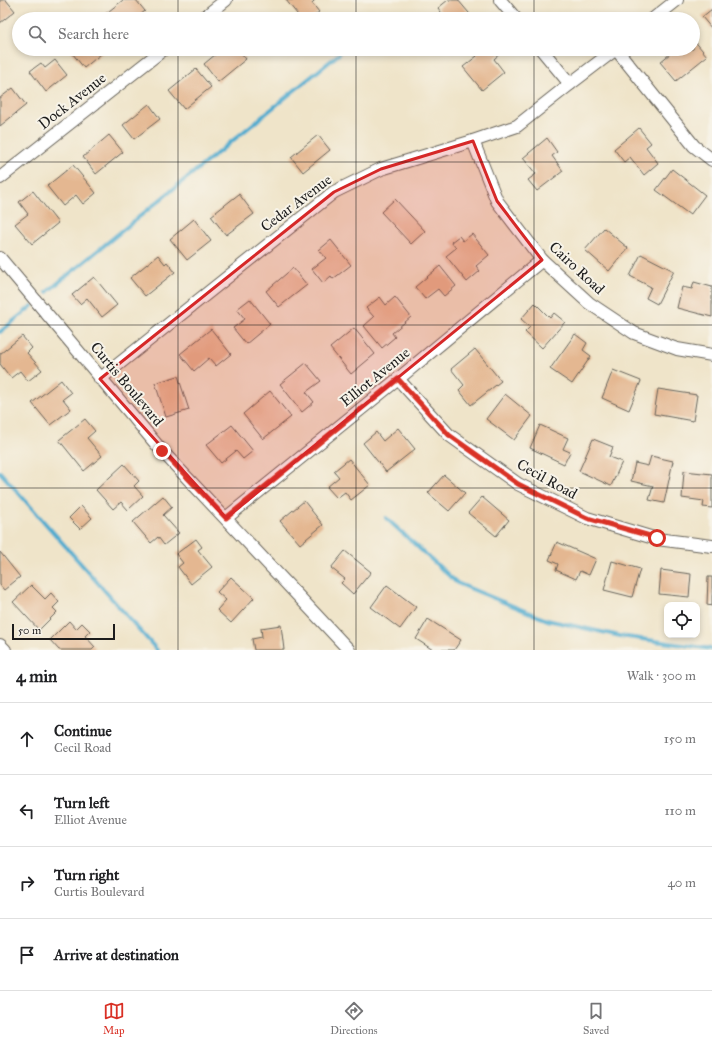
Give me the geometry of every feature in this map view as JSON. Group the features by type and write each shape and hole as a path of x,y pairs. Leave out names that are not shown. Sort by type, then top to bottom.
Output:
{"street":[{"path":"211,12 226,0"},
{"path":"500,0 510,12"},
{"path":"662,12 677,0"},
{"name":"Dock Avenue","path":"0,178 155,56"},
{"path":"547,56 570,84"},
{"name":"Cedar Avenue","path":"100,379 334,192 381,169 517,126 607,56"},
{"path":"622,56 694,146 712,160"},
{"name":"Cairo Road","path":"473,141 497,201 542,260 589,304 634,333 677,349 712,356"},
{"name":"Curtis Boulevard","path":"0,258 162,451 348,650"},
{"name":"Elliot Avenue","path":"226,518 542,260"},
{"name":"Cecil Road","path":"398,379 449,435 518,484 587,518 657,538 712,546"},
{"path":"0,645 5,650"}],"highlighted area":[{"path":"473,141 497,201 542,260 226,518 100,379 334,192 381,169"}],"building":[{"path":"0,0 6,0 15,11 0,23"},
{"path":"123,0 136,0 145,11 144,12 108,12"},
{"path":"286,0 315,0 312,3 319,12 295,12"},
{"path":"448,0 458,0 468,12 441,12 438,8"},
{"path":"712,9 712,29 702,17"},
{"path":"700,48 707,56 676,81 660,62 667,56 700,56"},
{"path":"75,56 99,56 84,68"},
{"path":"214,56 244,56 246,59 218,82 204,64"},
{"path":"477,56 497,56 494,59 504,72 482,90 463,67"},
{"path":"55,60 67,75 46,92 30,71 41,63 45,68"},
{"path":"196,69 211,87 184,109 169,91"},
{"path":"13,88 26,105 0,126 0,98"},
{"path":"149,104 160,119 134,139 123,125"},
{"path":"639,128 651,143 646,147 658,163 644,175 630,157 624,162 614,149"},
{"path":"109,135 123,152 96,174 83,157"},
{"path":"318,135 330,150 303,172 291,157"},
{"path":"547,138 557,152 552,156 563,171 537,191 528,180 536,174 523,158"},
{"path":"73,165 96,193 83,204 76,195 63,206 47,186"},
{"path":"672,169 705,195 690,215 656,190"},
{"path":"33,191 58,223 32,244 15,224 28,214 19,202"},
{"path":"239,194 254,214 226,235 211,216"},
{"path":"395,199 425,231 411,244 381,212"},
{"path":"194,219 211,241 187,260 170,239"},
{"path":"604,228 628,248 609,271 585,250"},
{"path":"472,234 489,255 476,266 480,271 467,282 446,256 456,248 451,242 459,236 463,241"},
{"path":"331,240 351,265 333,279 331,276 323,283 312,269 326,258 319,250"},
{"path":"641,254 674,271 657,304 646,298 651,287 630,276"},
{"path":"158,255 165,264 167,262 175,272 145,296 130,278"},
{"path":"440,266 456,286 444,296 438,289 425,299 415,287"},
{"path":"293,268 307,285 279,307 266,291"},
{"path":"94,277 117,305 102,317 87,298 80,304 72,295"},
{"path":"694,282 712,287 712,317 677,308 682,287 692,289"},
{"path":"380,297 386,305 395,297 411,317 392,333 395,337 382,348 364,326 374,317 366,308"},
{"path":"250,299 270,324 246,344 233,328 245,319 237,309"},
{"path":"535,303 550,318 554,313 565,322 542,348 525,332 530,327 521,319"},
{"path":"354,328 375,354 351,374 330,348"},
{"path":"211,329 231,354 216,366 209,358 194,371 180,354"},
{"path":"575,334 587,343 583,350 591,356 572,384 550,369"},
{"path":"22,336 32,348 27,353 42,370 28,381 20,371 11,378 0,364 0,354"},
{"path":"475,349 501,381 471,405 459,390 464,385 451,369"},
{"path":"306,363 321,381 306,392 314,402 302,412 280,384"},
{"path":"613,370 641,381 629,410 602,398"},
{"path":"178,376 189,410 166,417 155,383"},
{"path":"61,380 71,393 63,399 71,409 50,425 32,403"},
{"path":"658,389 697,395 693,421 654,414"},
{"path":"270,391 291,417 263,439 243,414"},
{"path":"505,394 532,416 514,440 486,419"},
{"path":"85,419 95,431 87,438 102,456 84,471 59,440"},
{"path":"232,425 253,451 243,459 236,451 221,463 206,445"},
{"path":"540,425 568,438 563,449 570,452 564,464 530,448"},
{"path":"398,428 415,449 386,472 363,443 376,432 383,441"},
{"path":"593,439 613,447 609,457 622,462 611,486 579,471"},
{"path":"651,456 673,461 664,503 649,500 653,486 631,481 635,463 648,466"},
{"path":"349,459 370,485 351,500 345,492 337,498 327,487 339,477 334,471"},
{"path":"124,464 139,481 134,486 143,496 128,510 121,502 113,509 96,490"},
{"path":"684,471 712,474 712,508 703,507 704,501 682,498"},
{"path":"444,475 465,493 449,511 428,493"},
{"path":"163,496 172,507 163,515 179,533 164,545 158,537 151,543 133,522"},
{"path":"482,497 509,520 496,536 468,513"},
{"path":"304,501 323,525 300,544 280,521"},
{"path":"81,506 92,518 80,529 69,518"},
{"path":"196,539 202,547 198,550 212,567 191,584 178,567 183,563 176,554"},
{"path":"557,542 596,559 589,575 580,571 576,579 556,570 558,564 549,560"},
{"path":"345,551 371,572 353,594 341,583 345,579 331,568"},
{"path":"0,552 20,577 4,590 0,585"},
{"path":"612,561 640,569 632,597 604,590"},
{"path":"661,570 691,574 689,597 659,594"},
{"path":"231,577 254,598 231,623 217,610 226,600 217,592"},
{"path":"708,577 712,577 712,606 707,605"},
{"path":"31,585 45,599 51,593 59,602 53,608 57,612 39,630 13,602"},
{"path":"387,585 416,607 400,629 371,607"},
{"path":"428,619 461,640 454,650 433,650 416,639"},
{"path":"69,621 76,629 82,623 90,631 85,636 95,647 92,650 59,650 50,640"},
{"path":"281,625 284,650 254,650 252,639 262,637 261,628"}],"waterway":[{"path":"47,292 337,56"},
{"path":"0,332 32,306"},
{"path":"0,472 157,650"},
{"path":"386,518 457,583 547,620 620,636 712,649"}],"route":[{"path":"162,451 226,518 398,379 449,435 518,484 587,518 657,538"}]}
